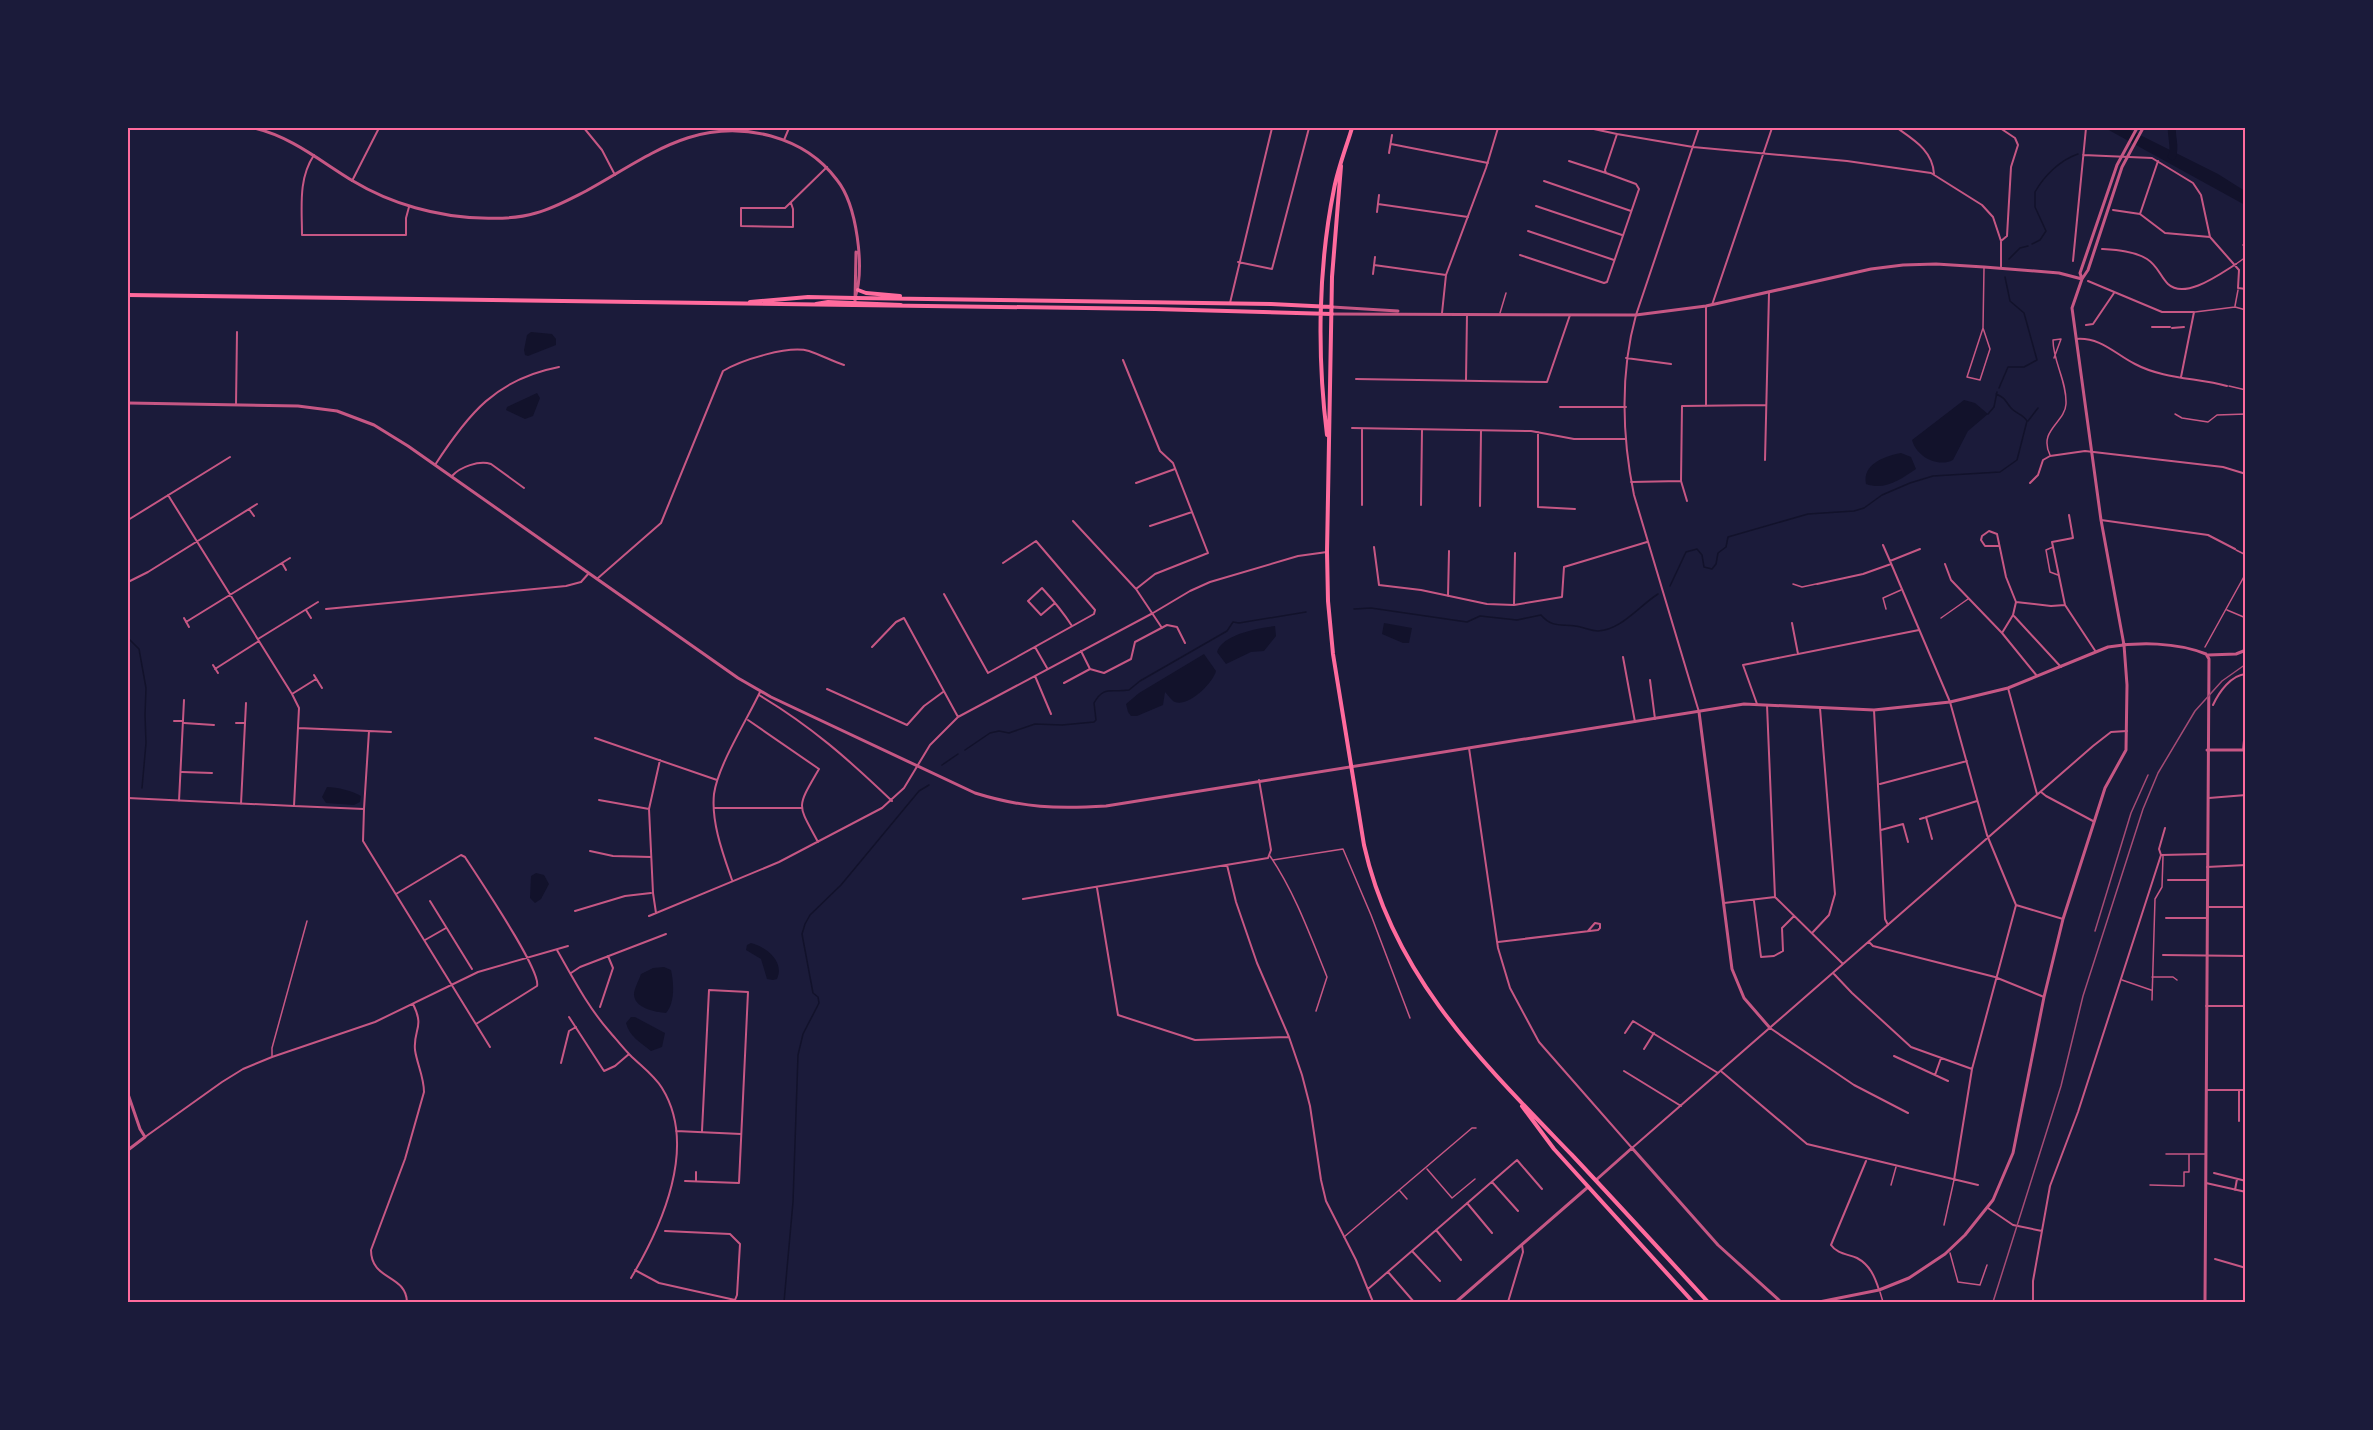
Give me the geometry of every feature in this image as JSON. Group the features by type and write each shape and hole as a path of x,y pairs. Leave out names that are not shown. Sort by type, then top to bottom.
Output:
{"main road":[{"path":"1328,446 1323,382 1322,306 1328,226 1334,187 1352,128"},
{"path":"1341,166 1333,249 1327,552 1331,639 1370,868 1397,936 1422,981 1447,1019 1509,1090 1596,1180 1708,1302"},
{"path":"858,290 866,293 925,299"},
{"path":"128,295 1332,314"},
{"path":"734,303 808,297 924,306"},
{"path":"806,306 855,300 925,299 1230,303 1332,307"},
{"path":"1509,1090 1554,1149 1693,1302"}],"street":[{"path":"254,128 283,138 378,195 409,207 481,218 513,218 562,204 665,145 689,136 731,131 754,132 784,140 801,146 828,167 849,199 859,262 858,290 855,300"},
{"path":"352,181 379,128"},
{"path":"584,128 602,150 615,175"},
{"path":"784,140 789,128"},
{"path":"1230,303 1272,128"},
{"path":"1238,262 1272,269 1309,128"},
{"path":"1442,313 1446,275 1488,163 1498,128"},
{"path":"1589,128 1693,147 1847,161 1934,174 1982,205 1993,217 2001,241 2001,268"},
{"path":"1699,128 1636,315 1626,358 1626,440 1627,464 1647,542 1699,712 1734,979 1744,998 1770,1028 1854,1085 1908,1113"},
{"path":"1712,305 1772,128"},
{"path":"1897,128 1927,152 1934,167 1934,174"},
{"path":"2000,128 2015,138 2018,145 2011,167 2007,236 2001,241"},
{"path":"2082,279 2080,273 2122,156 2138,128"},
{"path":"1819,1302 1880,1290 1909,1278 1949,1251 1988,1208 2008,1170 2013,1153 2044,997 2063,919 2105,788 2125,755 2127,731 2124,645 2101,520 2072,308 2128,156 2143,128"},
{"path":"2073,261 2086,129"},
{"path":"1606,173 1617,134"},
{"path":"1389,153 1392,135"},
{"path":"1391,144 1488,163"},
{"path":"314,155 303,181 302,234 406,235 406,218 409,207"},
{"path":"2083,155 2152,158 2193,183 2199,189 2210,237 2236,264 2240,274 2235,307"},
{"path":"1520,255 1604,283 1639,189 1636,184 1569,161"},
{"path":"2140,214 2158,161"},
{"path":"791,203 793,227 741,226 741,207 785,208 828,167"},
{"path":"1545,181 1631,211"},
{"path":"1377,212 1379,195"},
{"path":"1378,204 1468,217"},
{"path":"1536,206 1623,235"},
{"path":"2113,210 2140,214 2165,233 2210,237"},
{"path":"1528,231 1614,260"},
{"path":"2246,242 2243,244 2246,248"},
{"path":"855,300 853,290 857,244"},
{"path":"2102,249 2127,252 2149,260 2157,267 2164,280 2171,287 2179,290 2208,281 2246,256"},
{"path":"1372,274 1375,257"},
{"path":"1332,314 1636,315 1712,305 1871,269 1903,265 1936,264 2001,268 2059,273 2082,279"},
{"path":"1374,265 1446,275"},
{"path":"1983,328 1967,377 1980,380 1990,349 1983,328 1984,267"},
{"path":"2088,281 2162,312 2194,312 2235,307 2246,310"},
{"path":"2238,288 2246,289"},
{"path":"1499,314 1506,293"},
{"path":"1765,460 1769,293"},
{"path":"2086,325 2093,324 2115,293"},
{"path":"1706,306 1706,406"},
{"path":"1332,307 1412,313"},
{"path":"2181,377 2194,312"},
{"path":"1466,381 1467,314"},
{"path":"1356,379 1547,382 1570,315"},
{"path":"2152,327 2184,327"},
{"path":"236,405 237,333"},
{"path":"2050,456 2048,436 2066,405 2062,378 2054,358 2053,340 2061,339 2054,358"},
{"path":"2076,339 2094,340 2146,369 2246,390"},
{"path":"597,579 661,523 723,371 762,356 807,350 844,365"},
{"path":"1626,358 1671,364"},
{"path":"1123,360 1160,452 1173,463 1208,553 1155,574 1136,589"},
{"path":"435,465 469,417 493,394 530,374 559,367"},
{"path":"128,403 298,405 337,411 381,428 705,657 799,720 849,759 892,801"},
{"path":"1687,501 1681,481 1682,406 1766,405"},
{"path":"1560,407 1626,407"},
{"path":"2175,414 2182,418 2208,422 2217,415 2246,414"},
{"path":"1353,428 1538,432 1574,439 1626,440"},
{"path":"1362,429 1362,505"},
{"path":"1421,505 1422,430"},
{"path":"1480,506 1481,431"},
{"path":"1538,432 1538,507 1575,508"},
{"path":"2030,483 2038,475 2043,460 2050,456 2092,452 2223,467 2246,474"},
{"path":"128,520 230,457"},
{"path":"452,476 458,470 485,462 524,488"},
{"path":"1136,483 1175,469"},
{"path":"1631,482 1681,481"},
{"path":"168,495 299,708 294,806"},
{"path":"128,582 257,504"},
{"path":"249,509 254,516"},
{"path":"1150,526 1192,512"},
{"path":"2069,515 2073,538 2052,542 2065,605 2096,652"},
{"path":"2101,520 2208,535 2246,555"},
{"path":"1074,521 1136,589 1162,628"},
{"path":"1999,546 1985,546 1981,540 1982,536 1989,531 1997,534 2006,577 2016,602 2013,615 2002,633"},
{"path":"944,594 988,673 1094,614 1095,610 1036,541 1003,562"},
{"path":"1374,547 1379,585 1421,590 1487,604 1514,605 1562,597 1564,567 1647,542"},
{"path":"1883,545 1950,702 1988,838 2016,905 1972,1069 1954,1180 1944,1225"},
{"path":"2053,547 2046,550 2050,572 2059,576"},
{"path":"1793,584 1802,587 1863,574 1920,549"},
{"path":"1448,596 1449,550"},
{"path":"649,916 818,842 872,814 892,801 904,788 930,745 958,717 1186,594 1210,582 1310,553 1327,552"},
{"path":"1514,605 1515,553"},
{"path":"186,622 291,558"},
{"path":"282,563 286,570"},
{"path":"1945,564 1951,580 2002,633 2037,676"},
{"path":"326,609 566,586 581,582 589,573"},
{"path":"2205,647 2246,573"},
{"path":"1055,603 1041,615 1029,601 1042,588 1055,603 1072,627"},
{"path":"1886,609 1883,598 1901,591"},
{"path":"1941,618 1969,599"},
{"path":"215,669 318,602"},
{"path":"2016,602 2051,606 2065,605"},
{"path":"2226,609 2246,618"},
{"path":"306,610 311,618"},
{"path":"2013,615 2061,667"},
{"path":"184,618 189,627"},
{"path":"872,647 896,622 904,618 958,717"},
{"path":"1792,623 1798,654"},
{"path":"1064,683 1090,669 1104,673 1131,658 1135,642 1167,626 1177,627 1185,643"},
{"path":"1757,704 1743,665 1919,630"},
{"path":"760,694 975,794 1012,804 1058,809 1106,806 1260,780 1757,704 1874,710 1950,702 2008,687 2113,646 2149,644 2177,647 2208,655 2236,654 2246,650"},
{"path":"1035,647 1048,669"},
{"path":"1081,651 1090,669"},
{"path":"2205,1302 2208,655"},
{"path":"1623,657 1635,722"},
{"path":"213,665 218,674"},
{"path":"2213,705 2218,694 2235,677 2246,674"},
{"path":"314,675 322,688"},
{"path":"1035,676 1051,714"},
{"path":"292,694 316,679"},
{"path":"1650,680 1655,719"},
{"path":"2008,687 2037,795"},
{"path":"827,689 907,725 924,706 943,692"},
{"path":"732,881 716,826 714,808 717,780 760,694"},
{"path":"179,801 184,700"},
{"path":"241,804 246,703"},
{"path":"1767,704 1775,897 1844,964"},
{"path":"1812,933 1829,915 1835,894 1820,708"},
{"path":"1874,710 1885,919 1888,925"},
{"path":"747,720 819,769 803,796 801,808 818,842"},
{"path":"174,721 214,725"},
{"path":"2207,750 2244,750 2246,721"},
{"path":"236,723 245,723"},
{"path":"298,728 391,732"},
{"path":"369,731 363,841 490,1047"},
{"path":"1596,1180 2111,732 2127,731"},
{"path":"595,738 717,780"},
{"path":"1468,748 1501,963 1510,988 1532,1032 1718,1245 1781,1302"},
{"path":"656,914 649,809 660,760"},
{"path":"1878,785 1967,760"},
{"path":"181,772 212,773"},
{"path":"1260,780 1270,855 1299,907 1327,976 1316,1011"},
{"path":"2041,792 2093,821"},
{"path":"2208,798 2246,795"},
{"path":"128,798 364,809"},
{"path":"599,800 649,809"},
{"path":"1920,819 1978,800"},
{"path":"714,808 801,808"},
{"path":"1926,817 1932,839"},
{"path":"1881,830 1903,824 1908,842"},
{"path":"2152,1000 2155,899 2162,887 2162,855 2159,849 2165,828"},
{"path":"1273,860 1343,849 1410,1018"},
{"path":"590,851 613,856 651,857"},
{"path":"2162,855 2207,854"},
{"path":"396,894 461,855 465,857 538,979 537,986 476,1024"},
{"path":"1023,899 1263,860 1270,855"},
{"path":"2033,1302 2033,1281 2050,1186 2078,1112 2162,855"},
{"path":"1227,865 1236,902 1289,1037 1310,1106 1324,1191 1331,1213 1373,1302"},
{"path":"2207,867 2246,865"},
{"path":"2169,879 2207,880"},
{"path":"1097,887 1118,1015 1195,1040 1289,1037"},
{"path":"575,911 626,896 653,893"},
{"path":"1724,903 1775,897"},
{"path":"430,901 472,969"},
{"path":"1754,901 1761,957 1774,956 1783,951 1782,928 1794,916"},
{"path":"2016,905 2063,919"},
{"path":"2208,907 2246,907"},
{"path":"2166,918 2208,918"},
{"path":"272,1057 272,1048 307,921"},
{"path":"425,940 446,927"},
{"path":"1497,942 1588,932"},
{"path":"571,973 580,967 666,934"},
{"path":"1869,942 1873,946 1995,977 2044,997"},
{"path":"128,1150 243,1069 375,1022 478,972 568,946"},
{"path":"558,950 588,1003 629,1054 662,1089 673,1115 676,1131 674,1171 668,1201 660,1224 631,1278"},
{"path":"2163,955 2246,956"},
{"path":"600,1007 613,968 608,956"},
{"path":"1834,973 1852,993 1911,1047 1972,1069"},
{"path":"2151,977 2173,977 2177,980"},
{"path":"2121,980 2152,990"},
{"path":"685,1181 739,1183 748,992 709,990 702,1131"},
{"path":"407,1302 407,1296 399,1283 376,1269 371,1260 372,1250 405,1159 424,1092 424,1082 415,1048 420,1021 413,1004"},
{"path":"2206,1006 2246,1006"},
{"path":"569,1017 604,1071 615,1066 629,1054"},
{"path":"1625,1033 1634,1021 1719,1072 1807,1144 1978,1185"},
{"path":"561,1063 569,1030 576,1027"},
{"path":"1644,1049 1654,1033"},
{"path":"1894,1056 1935,1077 1948,1081"},
{"path":"1935,1077 1941,1058"},
{"path":"1624,1071 1681,1106"},
{"path":"2206,1090 2246,1090"},
{"path":"2239,1090 2239,1121"},
{"path":"128,1094 145,1137"},
{"path":"1343,1238 1472,1128 1476,1128"},
{"path":"676,1131 741,1134"},
{"path":"2166,1154 2206,1154"},
{"path":"2150,1185 2184,1186 2184,1172 2189,1172 2189,1154"},
{"path":"1368,1289 1517,1160 1542,1189"},
{"path":"1867,1160 1831,1245 1837,1252 1856,1258 1868,1266 1880,1290 1883,1302"},
{"path":"1892,1185 1896,1167"},
{"path":"1426,1168 1452,1198 1475,1179"},
{"path":"696,1172 696,1181"},
{"path":"2214,1173 2246,1181"},
{"path":"2235,1190 2237,1179"},
{"path":"1492,1182 1518,1211"},
{"path":"2205,1183 2246,1192"},
{"path":"1456,1302 1588,1187"},
{"path":"1400,1190 1407,1199"},
{"path":"1467,1203 1492,1233"},
{"path":"1988,1208 2013,1225 2042,1231"},
{"path":"1436,1230 1461,1260"},
{"path":"635,1270 659,1283 735,1300 740,1245 730,1234 665,1231"},
{"path":"1508,1302 1523,1252 1522,1245"},
{"path":"1412,1251 1440,1281"},
{"path":"1949,1251 1958,1282 1980,1285 1987,1265"},
{"path":"2214,1259 2246,1268"},
{"path":"1388,1272 1414,1302"}],"shaded area":[{"path":"2105,128 2126,128 2218,174 2245,191 2245,205"},
{"path":"531,332 552,334 556,339 556,345 528,356 525,355 527,335"},
{"path":"537,393 540,398 533,416 525,419 506,410 507,407"},
{"path":"1964,400 1975,403 1988,414 1968,431 1953,460 1940,462 1928,459 1918,451 1912,440"},
{"path":"1901,453 1911,457 1916,469 1886,485 1866,484 1866,477 1871,466 1888,456"},
{"path":"1384,623 1412,628 1409,643 1403,643 1382,634"},
{"path":"1275,626 1276,636 1264,651 1251,652 1226,664 1217,652 1220,646 1233,636"},
{"path":"1204,654 1216,671 1200,693 1181,703 1174,701 1165,692 1163,705 1137,716 1131,716 1126,704 1139,693"},
{"path":"327,787 358,794 361,796 360,802 354,805 326,803 322,797"},
{"path":"536,873 544,875 549,884 541,899 535,903 530,898 531,876"},
{"path":"751,943 763,948 773,956 778,966 777,979 767,979 761,959 746,950 747,945"},
{"path":"664,967 671,970 673,987 671,1004 666,1013 641,1006 634,993 641,974 653,968"},
{"path":"631,1017 665,1033 662,1047 651,1051 636,1039 626,1023"}],"waterway":[{"path":"2172,128 2174,150 2172,156"},
{"path":"2032,244 2040,240 2046,231 2035,207 2035,192 2053,169 2078,154"},
{"path":"2009,259 2020,248 2028,246"},
{"path":"1999,388 2008,367 2024,367 2037,360 2024,313 2010,301 2005,277"},
{"path":"1988,414 1994,407 1997,392"},
{"path":"1670,586 1686,552 1697,549 1702,555 1704,567 1712,569 1716,564 1718,553 1726,547 1728,537 1808,514 1854,511 1864,508 1882,495 1933,476 2000,472 2017,460 2027,421 2013,410 2004,398 1996,394"},
{"path":"2028,421 2038,408"},
{"path":"1354,609 1371,608 1467,622 1480,616 1517,620 1541,615 1553,624 1598,631 1606,630 1622,622 1658,594"},
{"path":"965,750 990,733 999,731 1009,733 1035,724 1062,725 1094,722 1096,720 1094,703 1101,694 1109,691 1129,690 1140,681 1227,631 1233,622 1239,623 1306,612"},
{"path":"128,638 139,649 146,688 146,743 142,788"},
{"path":"942,765 958,754"},
{"path":"784,1302 793,1202 798,1055 803,1034 819,1003 818,997 813,993 802,934 810,915 841,885 919,791 929,785"}],"railway":[{"path":"1993,1302 2061,1086 2083,996 2143,809 2158,773 2195,711 2222,681 2246,664"},
{"path":"2095,931 2131,813 2148,775"}]}
